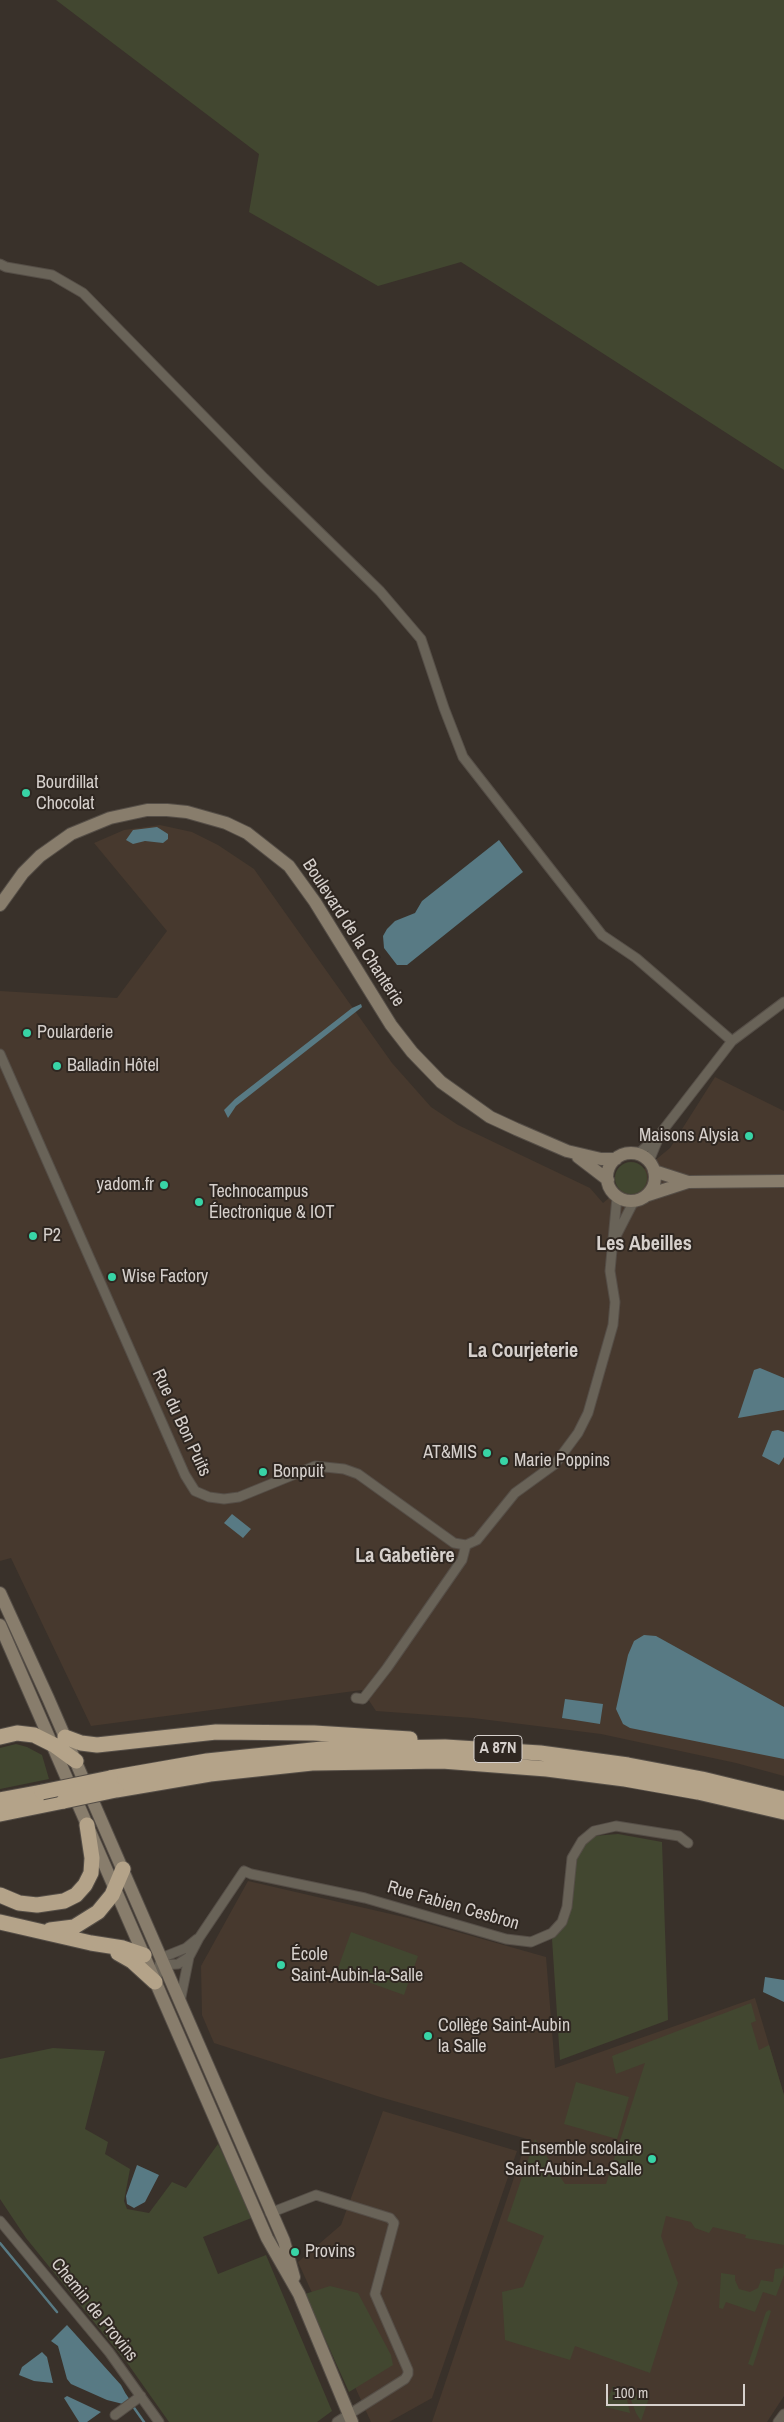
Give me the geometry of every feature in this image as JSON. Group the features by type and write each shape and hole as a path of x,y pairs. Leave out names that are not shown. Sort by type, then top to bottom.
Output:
{"highway":[{"path":"65,1738 97,1745 216,1732 263,1732 403,1737 445,1746"},
{"path":"0,1737 16,1733 34,1735 51,1743 76,1761"},
{"name":"A 87N","path":"0,1814 41,1801 207,1761 322,1749 445,1746 540,1753 628,1765 702,1778 784,1799"},
{"name":"A 87N","path":"113,1784 312,1763 442,1761 546,1769 625,1779 698,1792 784,1812"},
{"name":"A 87N","path":"0,1800 41,1801"},
{"path":"0,1826 41,1801"},
{"path":"0,1896 19,1903 37,1905 64,1901 76,1895 85,1885 91,1872 92,1858 87,1825"},
{"path":"38,1931 63,1929 83,1923 104,1906 115,1890 122,1869"},
{"path":"0,1922 90,1944 125,1957 155,1982"},
{"path":"90,1944 123,1948 144,1955"}],"main road":[{"name":"Boulevard de la Chanterie","path":"0,912 23,873 40,856 71,834 110,818 147,810 167,810 210,817 233,826 258,840 289,866 315,902 392,1025 412,1052 434,1075 457,1096 490,1117 568,1151 591,1164 608,1180"},
{"name":"Boulevard de la Chanterie","path":"0,904 13,888"},
{"name":"Boulevard de la Chanterie","path":"568,1151 600,1159 616,1159"},
{"path":"688,1182 630,1153 616,1159 611,1164 608,1180 617,1197 625,1201 634,1201 648,1194 688,1182 784,1181"},
{"path":"647,1162 655,1179 648,1194"},
{"path":"0,1592 76,1761 161,1963 180,2002 287,2251 299,2294 350,2418"},
{"path":"0,1625 271,2247 299,2294"}],"street":[{"path":"0,264 6,267 52,275 83,293 257,471 380,591 420,639 463,757 602,935 636,958 732,1041"},
{"path":"647,1162 660,1134 732,1041 784,1002"},
{"name":"Rue du Bon Puits","path":"0,1054 185,1476 195,1491 209,1498 239,1497 315,1466 344,1469 358,1474 454,1543 466,1546"},
{"path":"647,1162 660,1134"},
{"path":"356,1698 363,1699 387,1668 462,1560 466,1546 477,1540 515,1493 555,1464 578,1433 588,1413 613,1325 615,1302 610,1271 617,1197"},
{"path":"614,1240 634,1201"},
{"name":"Rue Fabien Cesbron","path":"199,1938 244,1871 365,1898 506,1939 531,1942 552,1933 562,1922 567,1907 572,1858 582,1840 594,1831 616,1826 679,1836 688,1843"},
{"path":"180,2002 189,1957 199,1938"},
{"path":"155,1982 161,1963 199,1938"},
{"path":"144,1955 161,1963 178,1964 189,1957"},
{"path":"270,2213 316,2196 390,2218 394,2223 375,2290 408,2374 405,2379 350,2418 337,2422"},
{"name":"Chemin de Provins","path":"0,2221 77,2312 138,2399 159,2422"},
{"path":"118,2412 138,2399"},
{"path":"778,2422 784,2414"}],"shaded area":[{"path":"160,825 192,832 218,845 254,869 392,1063 431,1107 458,1125 590,1188 603,1203 670,1148 715,1077 784,1111 784,1776 736,1763 601,1734 473,1718 376,1711 362,1690 91,1726 11,1558 0,1561 0,991 117,998 167,931 94,843 124,830"},
{"name":"Ensemble scolaire Saint-Aubin-La-Salle","path":"248,1881 408,1918 546,1957 555,2068 755,1998 784,2095 784,2396 767,2422 432,2422 527,2139 380,2097 214,2043 202,2015 201,1966"},
{"path":"383,2111 517,2151 432,2398 389,2422 371,2422 298,2262 341,2225"}],"green space":[{"path":"56,0 784,0 784,470 461,262 378,286 249,212 259,154"},
{"path":"631,1162 637,1163 642,1167 646,1172 646,1184 642,1189 637,1193 631,1194 625,1193 620,1189 616,1184 615,1178 616,1172 620,1167 625,1163"},
{"path":"16,1744 27,1747 42,1755 49,1779 0,1789 0,1748"},
{"path":"618,1834 662,1842 668,2020 560,2060 552,1939 569,1918 574,1863 585,1844 593,1836"},
{"path":"351,1932 418,1956 404,1995 337,1971"},
{"path":"751,2003 756,2021 751,2023 759,2050 769,2045 784,2095 784,2245 745,2238 746,2235 713,2227 709,2233 695,2228 691,2222 666,2216 661,2236 678,2283 650,2373 575,2346 570,2360 505,2340 502,2292 523,2287 544,2236 507,2221 535,2139 565,2184 606,2184 645,2063 616,2074 612,2056"},
{"path":"53,2048 105,2051 85,2129 108,2142 105,2154 130,2169 124,2201 127,2209 149,2213 172,2182 186,2188 218,2144 254,2217 203,2237 218,2274 266,2255 332,2411 317,2422 169,2422 128,2364 26,2238 0,2199 0,2059"},
{"path":"576,2082 629,2097 617,2139 564,2124"},
{"path":"784,2261 784,2275 776,2296 763,2292 755,2312 726,2302 723,2309 719,2308 721,2273 735,2275 739,2289 750,2292 758,2288 761,2280 773,2282 775,2269 783,2268"},
{"path":"330,2286 358,2293 391,2355 393,2365 349,2392 305,2294"},
{"path":"771,2311 753,2366 748,2364 766,2312"},
{"path":"613,2386 626,2395 630,2413 605,2407"},
{"path":"630,2392 649,2398 641,2421 629,2395"}],"water":[{"path":"157,827 168,834 168,839 163,843 145,841 133,844 126,840 133,830"},
{"path":"499,840 523,872 407,965 397,965 384,948 383,936 387,929 395,921 415,913 422,901"},
{"path":"361,1004 362,1007 236,1106 228,1118 224,1110 235,1099 352,1008"},
{"path":"760,1368 784,1378 784,1410 738,1418 754,1370"},
{"path":"772,1431 784,1432 784,1457 779,1465 762,1456"},
{"path":"232,1514 251,1529 243,1538 224,1523"},
{"path":"644,1635 656,1636 784,1707 784,1759 630,1728 623,1724 616,1709 628,1655 634,1641"},
{"path":"565,1699 603,1704 600,1724 562,1718"},
{"path":"765,1977 784,1980 784,2002 763,1992"},
{"path":"137,2165 159,2175 145,2202 134,2208 127,2204 126,2196"},
{"path":"67,2325 121,2385 129,2400 123,2404 107,2400 71,2384 67,2379 58,2346 51,2341"},
{"path":"42,2352 47,2357 53,2383 34,2381 19,2375 22,2367"},
{"path":"67,2396 101,2412 87,2422 79,2422 64,2398"}],"waterway":[{"path":"0,2243 57,2312"},
{"path":"125,2395 144,2422"}],"place":[{"name":"Bourdillat Chocolat","path":"26,793"},
{"name":"Poularderie","path":"27,1033"},
{"name":"Balladin Hôtel","path":"57,1066"},
{"name":"Maisons Alysia","path":"749,1136"},
{"name":"yadom.fr","path":"164,1185"},
{"name":"Technocampus Électronique & IOT","path":"199,1202"},
{"name":"P2","path":"33,1236"},
{"name":"Wise Factory","path":"112,1277"},
{"name":"AT&MIS","path":"487,1453"},
{"name":"Marie Poppins","path":"504,1461"},
{"name":"Bonpuit","path":"263,1472"},
{"name":"École Saint-Aubin-la-Salle","path":"281,1965"},
{"name":"Collège Saint-Aubin la Salle","path":"428,2036"},
{"name":"Ensemble scolaire Saint-Aubin-La-Salle","path":"652,2159"},
{"name":"Provins","path":"295,2252"}],"district":[{"name":"Les Abeilles","path":"644,1245"},
{"name":"La Courjeterie","path":"523,1352"},
{"name":"La Gabetière","path":"405,1557"}]}
